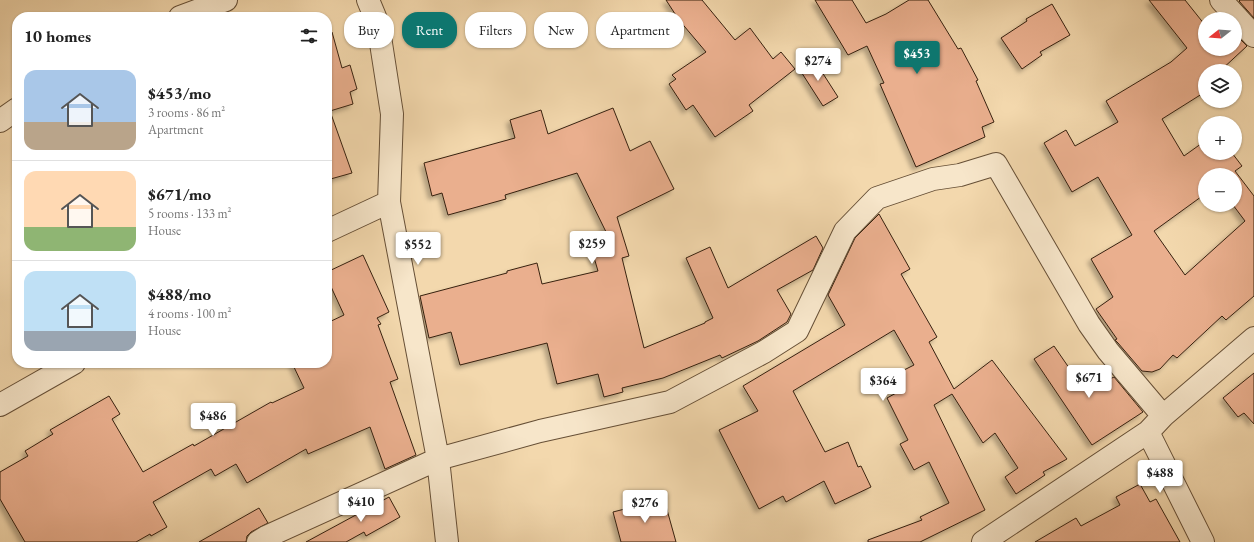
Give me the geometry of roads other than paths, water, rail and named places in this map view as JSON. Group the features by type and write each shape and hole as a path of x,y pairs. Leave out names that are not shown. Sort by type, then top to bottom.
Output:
{"street":[{"path":"194,12 226,0"},
{"path":"368,0 378,24 392,114 389,202 438,459 447,542"},
{"path":"1221,0 1254,36"},
{"path":"0,121 12,113"},
{"path":"258,542 438,459 540,431 670,402 676,399 764,352 797,331 845,231 877,198 932,179 960,175 996,164 1090,324 1108,350 1163,416"},
{"path":"332,229 389,202"},
{"path":"983,542 1148,432 1163,416 1254,338"},
{"path":"0,405 65,368"},
{"path":"1148,432 1203,542"}]}
